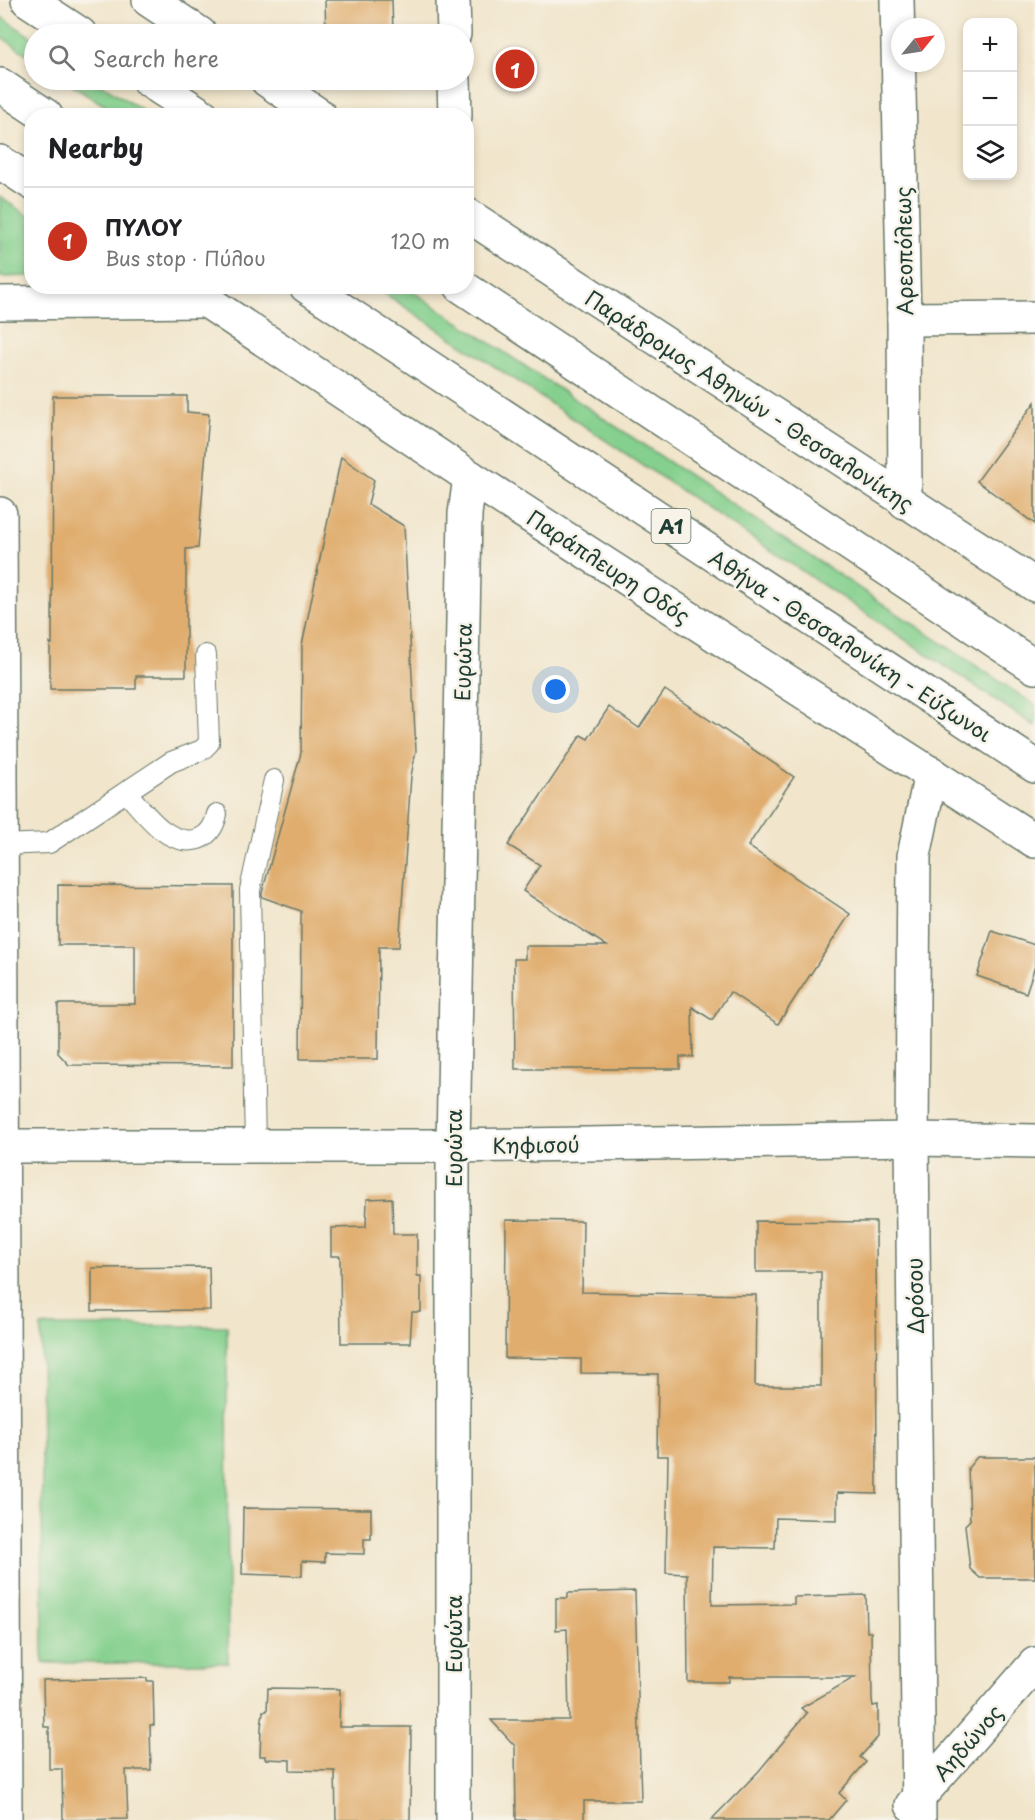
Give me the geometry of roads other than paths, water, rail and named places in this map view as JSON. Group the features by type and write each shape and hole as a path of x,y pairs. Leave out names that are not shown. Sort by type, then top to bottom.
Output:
{"main road":[{"path":"28,0 65,24"},
{"path":"149,0 185,24"},
{"path":"453,0 454,24"},
{"name":"Αρεοπόλεως","path":"897,0 904,319 905,502"},
{"path":"0,85 34,108"},
{"path":"163,90 190,108"},
{"path":"282,90 308,108"},
{"path":"454,90 455,108"},
{"path":"0,162 24,178"},
{"name":"Παράδρομος Αθηνών - Θεσσαλονίκης","path":"474,219 1035,585"},
{"path":"0,303 195,294"},
{"name":"Παράπλευρη Οδός","path":"195,294 470,477 1035,841"},
{"name":"Αθήνα - Θεσσαλονίκη - Εύζωνοι","path":"318,294 1035,766"},
{"path":"473,294 1035,667"},
{"path":"904,319 1035,318"},
{"name":"Ευρώτα","path":"453,1820 453,1146 465,514 470,477"},
{"path":"0,514 5,1820"},
{"name":"Δρόσου","path":"912,1813 914,856 931,773"},
{"name":"Κηφισού","path":"2,1146 453,1146 912,1139 1035,1141"},
{"name":"Αηδώνος","path":"912,1813 1035,1664"}],"lane":[{"path":"3,845 49,843 171,762 202,750 209,743 206,655"},
{"path":"255,1146 250,890 274,780"},
{"path":"126,792 163,831 183,840 198,841 207,835 214,827 217,814"}],"place":[{"name":"ΠΥΛΟΥ","path":"515,69"}]}
